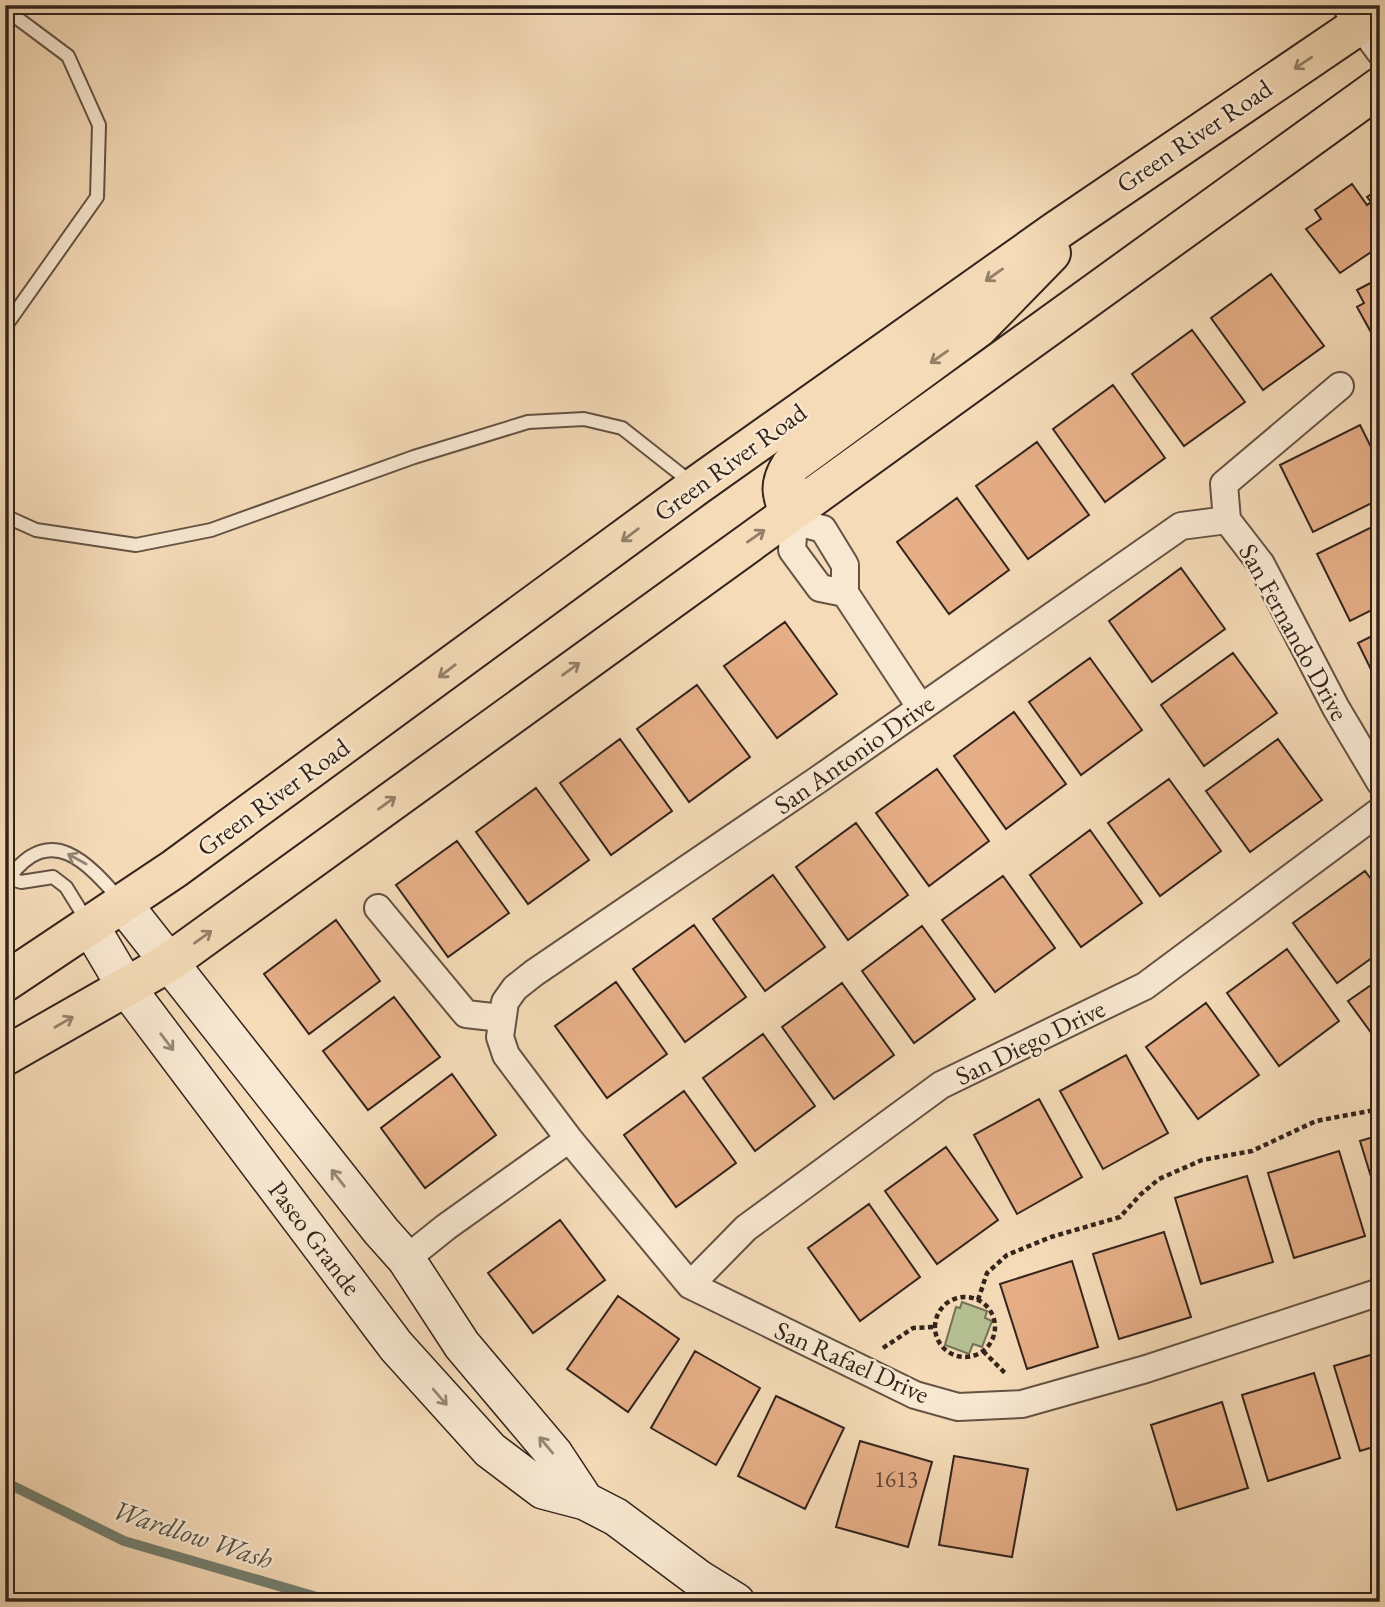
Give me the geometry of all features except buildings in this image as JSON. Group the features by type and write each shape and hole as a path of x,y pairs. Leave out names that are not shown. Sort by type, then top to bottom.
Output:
{"main road":[{"name":"Green River Road","path":"5,982 123,904 435,680 696,486 1092,207 1366,23"},
{"path":"5,1056 168,963 792,517 1380,87"},
{"path":"792,517 780,490 791,465 978,328 1028,280 1092,207"},
{"name":"Paseo Grande","path":"123,904 406,1259 462,1345 554,1454 585,1501"},
{"name":"Paseo Grande","path":"90,926 126,987 396,1346 489,1450 543,1490 585,1501 616,1517 699,1579 736,1602"}],"street":[{"path":"1227,520 1224,484 1340,386"},
{"path":"845,593 820,588 792,550 792,517 823,529 845,565 845,593 921,708"},
{"name":"San Antonio Drive","path":"501,1018 505,1002 515,988 534,973 1181,526 1227,520"},
{"name":"San Fernando Drive","path":"1227,520 1261,564 1336,708 1380,782"},
{"name":"San Diego Drive","path":"690,1285 746,1228 941,1085 1145,986 1380,811"},
{"path":"378,908 466,1014 501,1018"},
{"name":"San Rafael Drive","path":"501,1018 500,1037 506,1055 569,1139 690,1285 867,1374 915,1395 958,1407 1032,1401 1146,1369 1380,1292"},
{"path":"406,1259 569,1139"}],"lane":[{"path":"5,9 68,56 99,125 97,197 5,327"},
{"path":"5,516 36,530 136,545 211,530 414,457 528,422 584,419 622,428 696,486"},
{"path":"7,879 29,857 44,851 62,851 79,858 93,869 123,904"},
{"path":"7,879 21,882 53,877 66,887 90,926"}],"path":[{"path":"978,1300 987,1273 1007,1255 1051,1237 1120,1217 1140,1195 1159,1180 1202,1160 1252,1151 1316,1121 1380,1109"},
{"path":"958,1298 978,1300 992,1315 994,1324 990,1343 984,1351 975,1355 956,1356 941,1345 935,1327 936,1317 949,1302 958,1298"},
{"path":"879,1351 913,1328 935,1327"},
{"path":"984,1351 1011,1381"}],"green space":[{"path":"962,1302 987,1311 985,1318 992,1321 982,1347 973,1344 969,1354 945,1345 956,1307 960,1308"}],"waterway":[{"name":"Wardlow Wash","path":"5,1482 124,1541 334,1602"}]}
